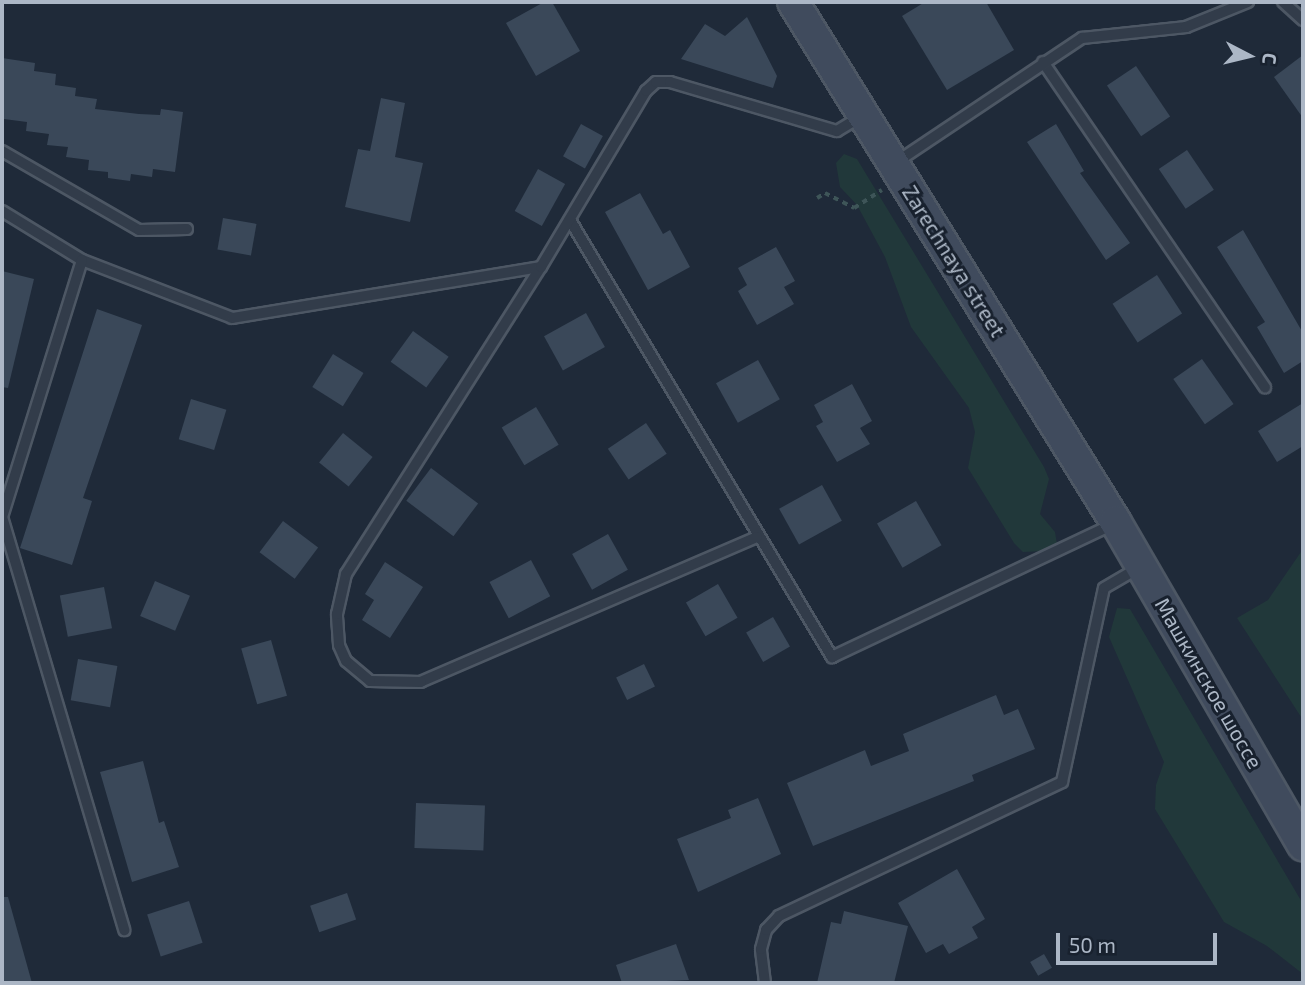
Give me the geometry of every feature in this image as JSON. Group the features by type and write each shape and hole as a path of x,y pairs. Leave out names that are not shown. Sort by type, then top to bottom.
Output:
{"main road":[{"name":"Zarechnaya street","path":"793,2 863,116 889,176 1116,522"},
{"name":"Машкинское шоссе","path":"1116,522 1303,845"}],"lane":[{"path":"889,176 1043,62 1082,38 1186,27 1248,2"},
{"path":"1283,2 1303,20"},
{"path":"1043,62 1265,388"},
{"path":"757,537 421,682 389,685 370,681 346,661 339,645 337,614 346,573 541,267 646,91 656,82 670,82 837,131 863,116"},
{"path":"2,151 139,230 187,229"},
{"path":"2,211 82,260 232,318 541,267"},
{"path":"570,220 757,537 832,657 1116,522"},
{"path":"82,260 2,517 124,930"},
{"path":"765,983 761,949 766,930 779,916 1062,782 1104,588 1141,566"}],"path":[{"path":"817,198 825,193 854,208 889,176"}],"green space":[{"path":"844,154 857,159 1044,467 1049,479 1040,514 1055,532 1057,544 1047,551 1023,552 1014,543 968,468 975,432 969,408 911,327 885,257 857,205 840,187 836,163"},
{"path":"1303,549 1303,720 1237,618 1268,600"},
{"path":"1117,608 1130,609 1303,904 1303,974 1267,946 1224,922 1155,809 1156,785 1164,762 1109,637"}],"building":[{"path":"544,2 552,2 580,51 536,76 506,23"},
{"path":"925,2 986,2 1014,50 947,90 902,16"},
{"path":"747,17 777,76 773,88 681,59 705,24 725,36"},
{"path":"1303,55 1303,118 1274,77"},
{"path":"2,58 35,63 34,71 56,74 55,85 76,88 75,96 97,99 95,109 160,115 161,109 183,112 175,172 153,169 152,177 131,174 130,181 108,178 108,172 88,170 89,160 66,157 68,147 47,145 49,134 26,131 27,122 4,119"},
{"path":"1136,66 1170,117 1141,136 1107,86"},
{"path":"381,98 405,103 395,157 423,163 410,222 345,207 358,149 370,151"},
{"path":"581,124 603,136 585,168 563,156"},
{"path":"1056,124 1084,171 1080,173 1130,243 1106,260 1027,142"},
{"path":"1187,150 1214,190 1186,209 1159,169"},
{"path":"538,169 565,184 542,226 515,211"},
{"path":"640,193 663,234 670,230 690,267 648,290 605,212"},
{"path":"223,218 256,224 251,255 217,250"},
{"path":"1243,230 1303,333 1303,361 1284,373 1257,327 1265,322 1217,247"},
{"path":"776,247 795,281 784,287 794,304 757,325 738,291 747,285 738,268"},
{"path":"2,271 34,279 8,388 2,387"},
{"path":"1157,275 1182,314 1138,342 1113,304"},
{"path":"97,309 142,325 83,498 92,501 72,565 20,548"},
{"path":"586,313 605,347 563,370 544,336"},
{"path":"413,331 449,357 426,388 391,362"},
{"path":"333,354 364,373 343,406 312,387"},
{"path":"1202,359 1234,404 1205,424 1173,379"},
{"path":"758,360 780,399 738,423 716,383"},
{"path":"852,384 872,421 860,428 870,444 837,462 816,426 823,422 814,405"},
{"path":"191,399 226,410 214,450 179,439"},
{"path":"1303,403 1303,446 1277,462 1258,431"},
{"path":"536,407 559,445 524,465 502,428"},
{"path":"646,423 667,454 629,479 608,449"},
{"path":"343,433 373,457 349,486 319,463"},
{"path":"431,468 478,504 453,536 406,501"},
{"path":"822,485 842,521 799,545 779,509"},
{"path":"916,501 942,545 903,568 877,524"},
{"path":"283,521 318,547 295,579 260,552"},
{"path":"608,534 628,570 592,590 572,554"},
{"path":"531,560 550,596 509,618 490,582"},
{"path":"385,562 423,587 390,638 362,620 374,600 365,594"},
{"path":"155,581 190,596 175,631 140,616"},
{"path":"718,584 738,618 705,636 686,602"},
{"path":"104,587 112,628 68,637 60,596"},
{"path":"773,617 790,646 763,662 746,632"},
{"path":"271,640 287,696 257,704 241,649"},
{"path":"78,659 117,666 110,707 71,700"},
{"path":"644,664 655,686 627,700 616,678"},
{"path":"996,695 1004,715 1018,709 1035,749 972,775 974,781 813,846 787,783 865,750 871,766 909,751 903,734"},
{"path":"143,761 159,823 164,821 179,867 132,882 100,772"},
{"path":"758,798 781,854 698,892 677,839 731,818 728,810"},
{"path":"416,803 485,805 483,850 414,848"},
{"path":"957,869 985,919 972,927 978,938 949,954 943,944 926,953 898,903"},
{"path":"347,893 356,919 319,932 310,906"},
{"path":"2,897 8,897 32,983 2,983"},
{"path":"189,901 203,943 161,956 147,915"},
{"path":"844,911 908,926 894,983 817,983 831,922 841,924"},
{"path":"676,944 689,980 622,983 616,965"},
{"path":"1044,954 1052,968 1038,976 1030,962"}]}
